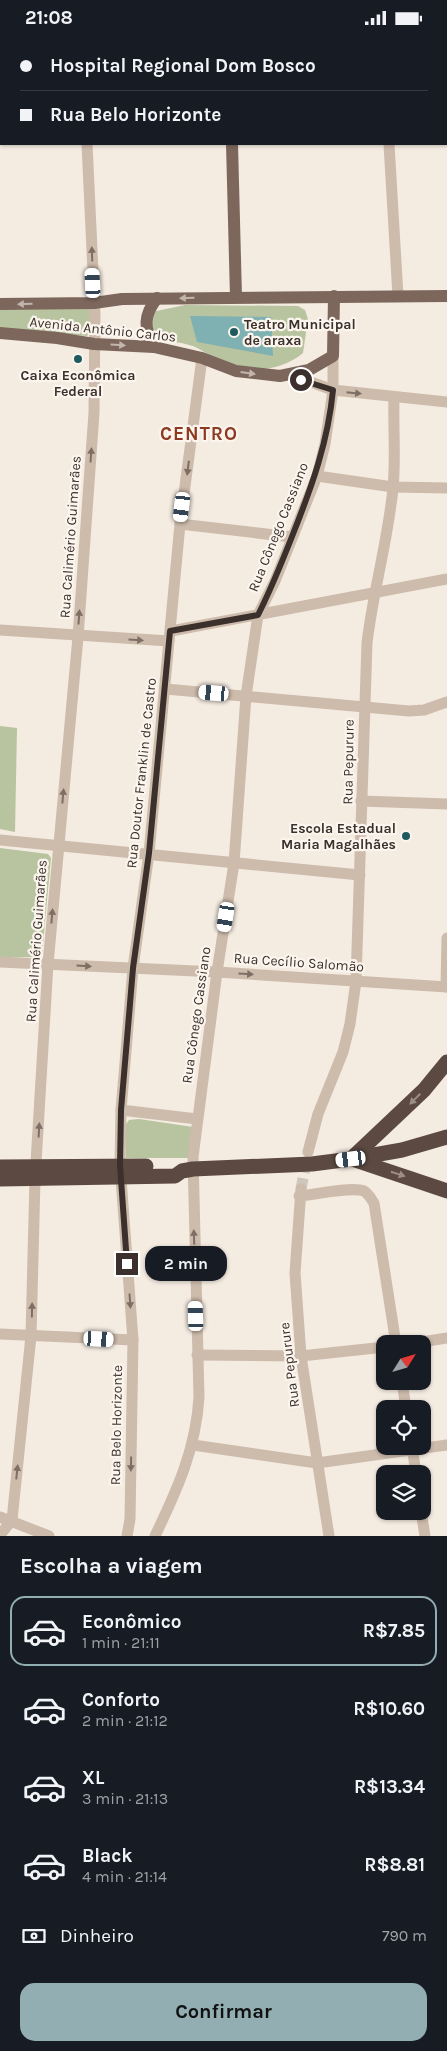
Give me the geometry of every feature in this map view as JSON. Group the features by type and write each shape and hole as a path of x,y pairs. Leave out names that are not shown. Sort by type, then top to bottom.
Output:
{"highway":[{"path":"351,1159 411,1103 447,1063"},
{"path":"0,1179 36,1173 121,1171 169,1167 189,1173 312,1163 351,1159 402,1150 447,1137"},
{"path":"351,1159 447,1191"},
{"path":"0,1167 36,1173"}],"main road":[{"path":"232,145 236,297"},
{"path":"291,375 309,369 333,356 334,296"},
{"name":"Avenida Antônio Carlos","path":"0,304 94,303 122,299 157,298 447,296"},
{"path":"154,347 147,333 146,317 157,298"},
{"name":"Avenida Antônio Carlos","path":"0,333 56,338 94,344 154,347 202,358 236,371 280,376 291,375"}],"street":[{"name":"Rua Calimério Guimarães","path":"12,1520 31,1336 36,1173 48,965 78,637 94,413 94,303 87,145"},
{"path":"389,145 398,296"},
{"name":"Rua Cônego Cassiano","path":"155,1536 193,1445 199,1397 189,1173 234,863 246,696 258,615 275,581 317,475 326,444 333,390 333,356"},
{"name":"Rua Doutor Franklin de Castro","path":"121,1171 121,1110 133,968 149,853 180,525 202,358"},
{"path":"291,375 333,390 447,401"},
{"name":"Rua Pepurure","path":"308,1152 318,1115 343,1051 356,981 367,643 373,594 386,539 393,487 394,397"},
{"path":"317,475 393,487 447,488"},
{"path":"180,525 292,537"},
{"path":"0,630 78,637 170,636 258,615 447,579"},
{"path":"166,689 409,711 424,710 447,702"},
{"path":"362,801 447,804"},
{"path":"0,840 360,875"},
{"path":"447,938 447,987"},
{"name":"Rua Cecílio Salomão","path":"0,962 217,972 447,987"},
{"path":"121,1110 197,1119"},
{"name":"Rua Belo Horizonte","path":"121,1171 132,1340 130,1519 127,1536"},
{"name":"Rua Pepurure","path":"329,1536 301,1356 295,1273 300,1193 363,1191 369,1195 374,1203 395,1335"},
{"path":"0,1334 132,1340"},
{"path":"431,1341 447,1338"},
{"path":"198,1355 301,1356 376,1348"},
{"path":"193,1445 318,1463 376,1454"},
{"path":"431,1446 447,1445"},
{"path":"0,1517 12,1520 49,1536"},
{"path":"0,1535 12,1520"},
{"path":"422,1520 425,1536"}],"green space":[{"path":"86,304 91,310 92,328 87,336 0,329 0,306"},
{"path":"185,305 298,306 305,310 308,319 303,353 286,364 276,367 247,369 223,362 193,346 154,339 150,316 152,312"},
{"path":"0,726 17,728 15,832 0,829"},
{"path":"0,848 48,854 51,858 42,954 40,957 0,957"},
{"path":"139,1119 193,1127 188,1158 126,1158 126,1124 129,1120"}],"water":[{"path":"190,316 271,317 273,356 197,342"}],"tunnel":[{"path":"301,1189 307,1157"}],"place":[{"name":"Teatro Municipal de araxa","path":"234,332"},
{"name":"Caixa Econômica Federal","path":"78,359"},
{"name":"Escola Estadual Maria Magalhães","path":"406,836"}],"district":[{"name":"CENTRO","path":"199,433"}],"route":[{"path":"127,1264 120,1165 121,1110 133,968 149,853 170,631 258,615 275,581 317,475 326,444 333,390 301,380"}]}
